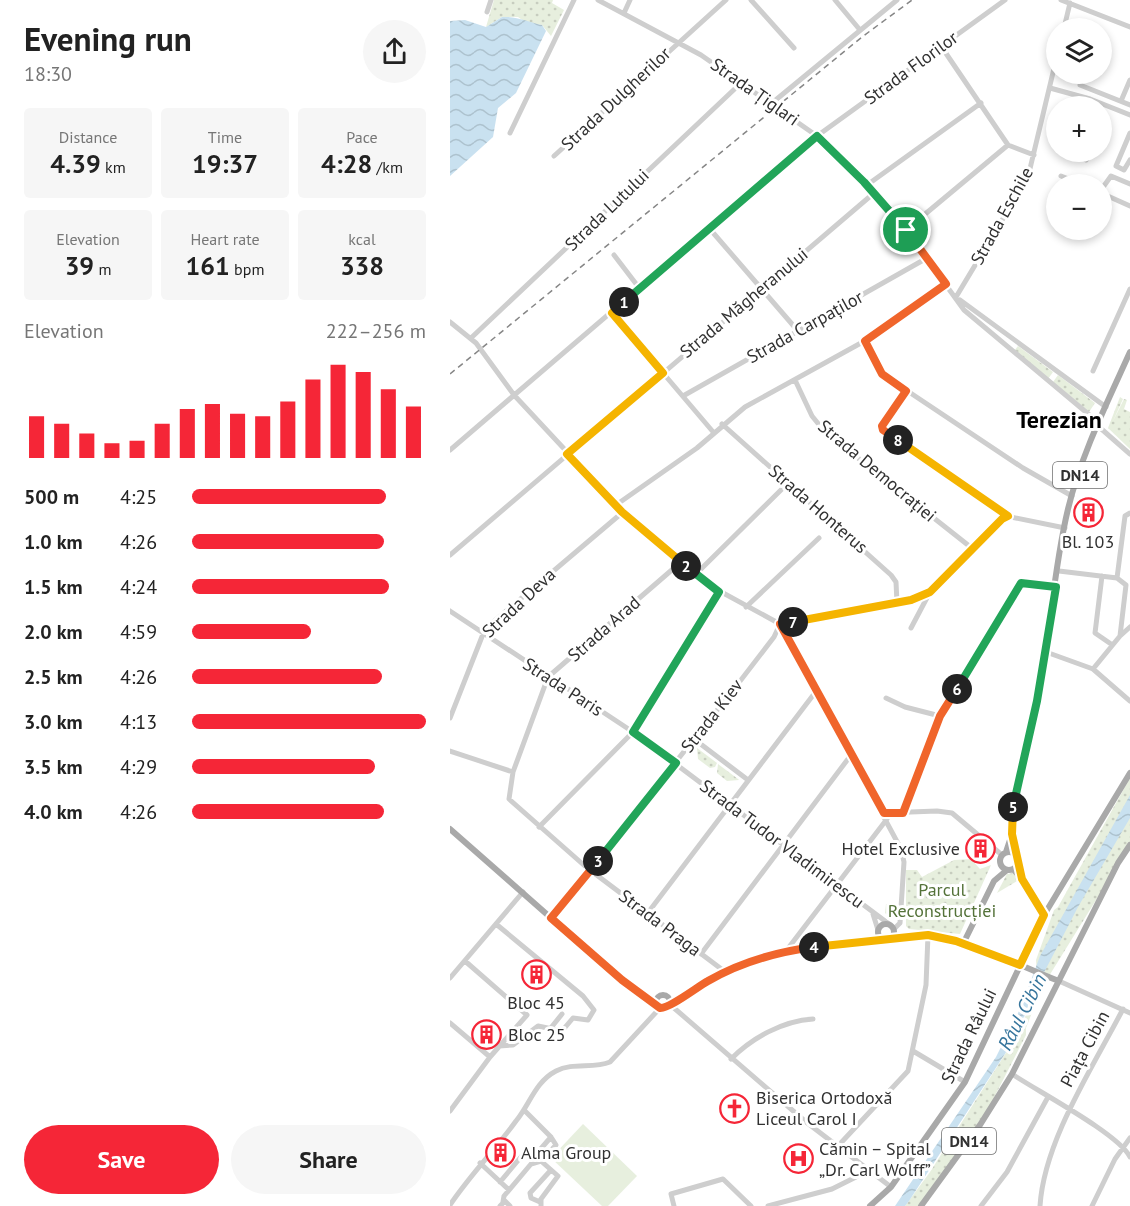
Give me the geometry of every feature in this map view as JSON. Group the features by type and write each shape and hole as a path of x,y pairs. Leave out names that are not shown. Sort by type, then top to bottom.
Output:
{"main road":[{"name":"DN14","path":"1044,915 1022,879 1012,834 1016,784 1037,701 1072,496 1130,352"},
{"name":"Strada Râului","path":"870,1206 891,1187 965,1082 1023,967 1044,915 1130,773"},
{"path":"450,831 459,836 551,918 658,1007 668,1006 724,971 786,951 861,941 887,940 912,935"},
{"name":"DN14","path":"1012,834 1001,864 1022,879"},
{"name":"DN14","path":"921,1206 980,1125 1012,1074 1054,990 1056,980 1118,863 1130,845"},
{"path":"963,944 996,878 1010,869 1017,857 1004,854"},
{"path":"861,941 878,932 881,925 912,935"},
{"path":"887,940 892,927"},
{"path":"878,932 887,940"},
{"name":"Piața Cibin","path":"912,935 928,935 963,944 1056,980"},
{"path":"639,993 662,995 689,992"},
{"path":"662,995 669,998 668,1006"},
{"path":"658,1007 656,1000 662,995"}],"street":[{"path":"487,12 491,0"},
{"path":"510,133 574,0"},
{"name":"Strada Țiglari","path":"598,0 678,42 742,82 817,136 867,185 906,230 968,314 1130,454"},
{"path":"624,13 630,0"},
{"name":"Strada Dulgherilor","path":"554,156 726,0"},
{"path":"751,0 794,48"},
{"path":"836,0 860,30"},
{"path":"772,103 897,0"},
{"name":"Strada Florilor","path":"450,450 817,136 1005,0"},
{"path":"1061,0 1130,27"},
{"path":"1066,18 1070,3"},
{"path":"941,46 1008,145 1034,155"},
{"path":"1121,101 1130,80"},
{"name":"Strada Lutului","path":"471,338 742,82"},
{"name":"Strada Eschile","path":"956,297 1028,177 1051,84"},
{"path":"1080,84 1130,105"},
{"path":"1050,88 1074,96"},
{"path":"867,185 981,104"},
{"path":"1112,108 1130,115"},
{"path":"1130,133 1129,141 1116,166 1126,169 1130,160"},
{"path":"906,230 1008,145"},
{"path":"1112,176 1130,184"},
{"name":"Strada Măgheranului","path":"450,555 874,193"},
{"path":"1112,197 1130,206"},
{"path":"709,228 798,331"},
{"path":"614,255 640,289"},
{"name":"Strada Carpaților","path":"683,396 927,258"},
{"path":"616,505 697,448 722,424 745,407 865,341 946,284"},
{"path":"1094,368 1130,289"},
{"name":"Strada Țiglari","path":"956,297 1106,407"},
{"path":"612,313 714,433"},
{"path":"450,322 471,338 514,395 622,512 719,592 746,608 780,624 897,603 930,592"},
{"path":"865,341 882,374 1023,468 1072,496"},
{"name":"Strada Democrației","path":"795,380 812,416 825,432 973,549"},
{"path":"906,391 882,424 883,430 1008,516 1065,528"},
{"name":"Strada Honterus","path":"722,424 893,577 897,603"},
{"path":"696,574 788,483"},
{"name":"Strada Deva","path":"450,718 481,633 622,512"},
{"path":"1117,578 1125,516 1130,513"},
{"path":"911,628 930,592 1002,519 1008,516"},
{"path":"746,608 819,538"},
{"name":"Strada Arad","path":"513,772 548,677 681,562"},
{"path":"1059,571 1117,578 1128,585 1120,636"},
{"path":"1102,576 1095,633 1111,644"},
{"path":"903,813 940,716 1019,585 1024,583 1056,587"},
{"path":"538,827 633,732 719,592"},
{"name":"Strada Paris","path":"450,611 676,763"},
{"path":"780,624 886,816 904,857 900,925 892,927"},
{"name":"Strada Kiev","path":"551,918 676,763 774,637 780,624"},
{"path":"1093,669 1111,644 1130,627"},
{"path":"1046,652 1093,669 1130,701"},
{"path":"647,914 817,690"},
{"path":"886,698 905,707 940,716"},
{"path":"694,739 748,780"},
{"path":"450,751 513,772"},
{"path":"701,954 851,755"},
{"name":"Strada Tudor Vladimirescu","path":"676,763 892,927"},
{"name":"Strada Praga","path":"513,772 510,801 590,871 724,971"},
{"path":"786,951 886,816 937,811 952,813 1004,854"},
{"path":"450,978 523,892"},
{"path":"870,911 876,920 878,932"},
{"path":"465,961 538,1026 562,1031 575,1018 588,1020 593,1015 594,1008 496,924"},
{"path":"838,1146 904,1077 913,1051 926,985 928,935"},
{"name":"Piața Cibin","path":"1012,1074 1069,1110 1123,1009 1056,980"},
{"path":"668,1006 674,1008 731,1059 891,1187"},
{"path":"450,1205 480,1163 524,1110 537,1088 554,1072 572,1066 606,1064 616,1059 658,1007"},
{"path":"1123,1009 1130,1013"},
{"path":"550,1029 562,1014"},
{"path":"450,1110 490,1057 527,1015"},
{"path":"731,1059 755,1038 795,1022 813,1019"},
{"path":"450,1023 490,1057"},
{"path":"499,1046 513,1045 538,1026"},
{"path":"913,1051 965,1082"},
{"path":"981,1206 1007,1172 1048,1097"},
{"path":"450,1098 456,1102"},
{"path":"501,1204 509,1190 531,1164 541,1161 556,1144 524,1110"},
{"path":"1040,1206 1046,1172 1069,1110 1123,1147 1130,1157"},
{"path":"500,1182 526,1151 538,1152 551,1137"},
{"path":"1092,1206 1130,1138"},
{"path":"541,1161 558,1176 541,1204 531,1198 530,1193 551,1170"},
{"path":"480,1163 509,1190"},
{"path":"768,1206 832,1189 870,1170"},
{"path":"674,1206 671,1194 719,1179 730,1184 751,1206"},
{"path":"501,1204 508,1203 510,1206"}],"green space":[{"path":"494,0 553,0 552,3 564,10 551,36 542,25 525,22 518,17 502,17 486,27"},
{"path":"1018,346 1053,372 1048,379 1014,351"},
{"path":"1058,375 1095,403 1089,412 1053,382"},
{"path":"1120,397 1123,399 1113,421 1124,399 1127,400 1124,409 1130,412 1130,449 1108,428"},
{"path":"697,748 717,763 715,767 710,768 698,759"},
{"path":"718,764 739,780 727,781 717,773"},
{"path":"1130,778 1130,845 1041,989 1026,1028 1026,1035 980,1125 921,1206 905,1206 930,1172 1016,1037 1038,988 1036,960 1054,910 1058,907"},
{"name":"Parcul Reconstrucției","path":"971,859 980,869 991,865 960,934 909,929 906,926 906,870 917,870 922,877 954,860"},
{"path":"1014,873 1019,880 997,893 1007,874"},
{"path":"886,904 899,905 897,918 893,919 885,913"},
{"path":"583,1124 637,1176 608,1206 602,1206 551,1158"}],"water":[{"path":"502,17 518,18 542,25 546,31 516,93 498,108 493,137 450,176 450,21 465,20 486,27"},
{"name":"Râul Cibin","path":"1130,795 1130,818 1078,907 1036,988 1016,1037 909,1201 905,1206 895,1206 996,1057 1021,1007 1040,956"}],"railway":[{"path":"450,374 862,37 912,0"}],"place":[{"name":"Bl. 103","path":"1088,513"},
{"name":"Hotel Exclusive","path":"981,849"},
{"name":"Bloc 45","path":"536,974"},
{"name":"Bloc 25","path":"487,1035"},
{"name":"Biserica Ortodoxă Liceul Carol I","path":"735,1108"},
{"name":"Alma Group","path":"500,1153"},
{"name":"Cămin – Spital „Dr. Carl Wolff”","path":"798,1159"}],"district":[{"name":"Terezian","path":"1059,420"}],"route":[{"path":"817,136 864,182 906,230 946,284 865,341 882,374 906,391 882,424 882,428 1008,516 1002,519 942,582 924,596 780,624 884,813 903,813 940,716 1019,585 1024,583 1056,587 1037,701 1016,784 1011,820 1022,879 1044,915 1020,965 948,938 928,935 853,942 777,953 738,965 724,971 662,1009 622,980 551,918 676,763 633,732 719,592 622,512 567,454 663,373 612,313 817,136"}]}
